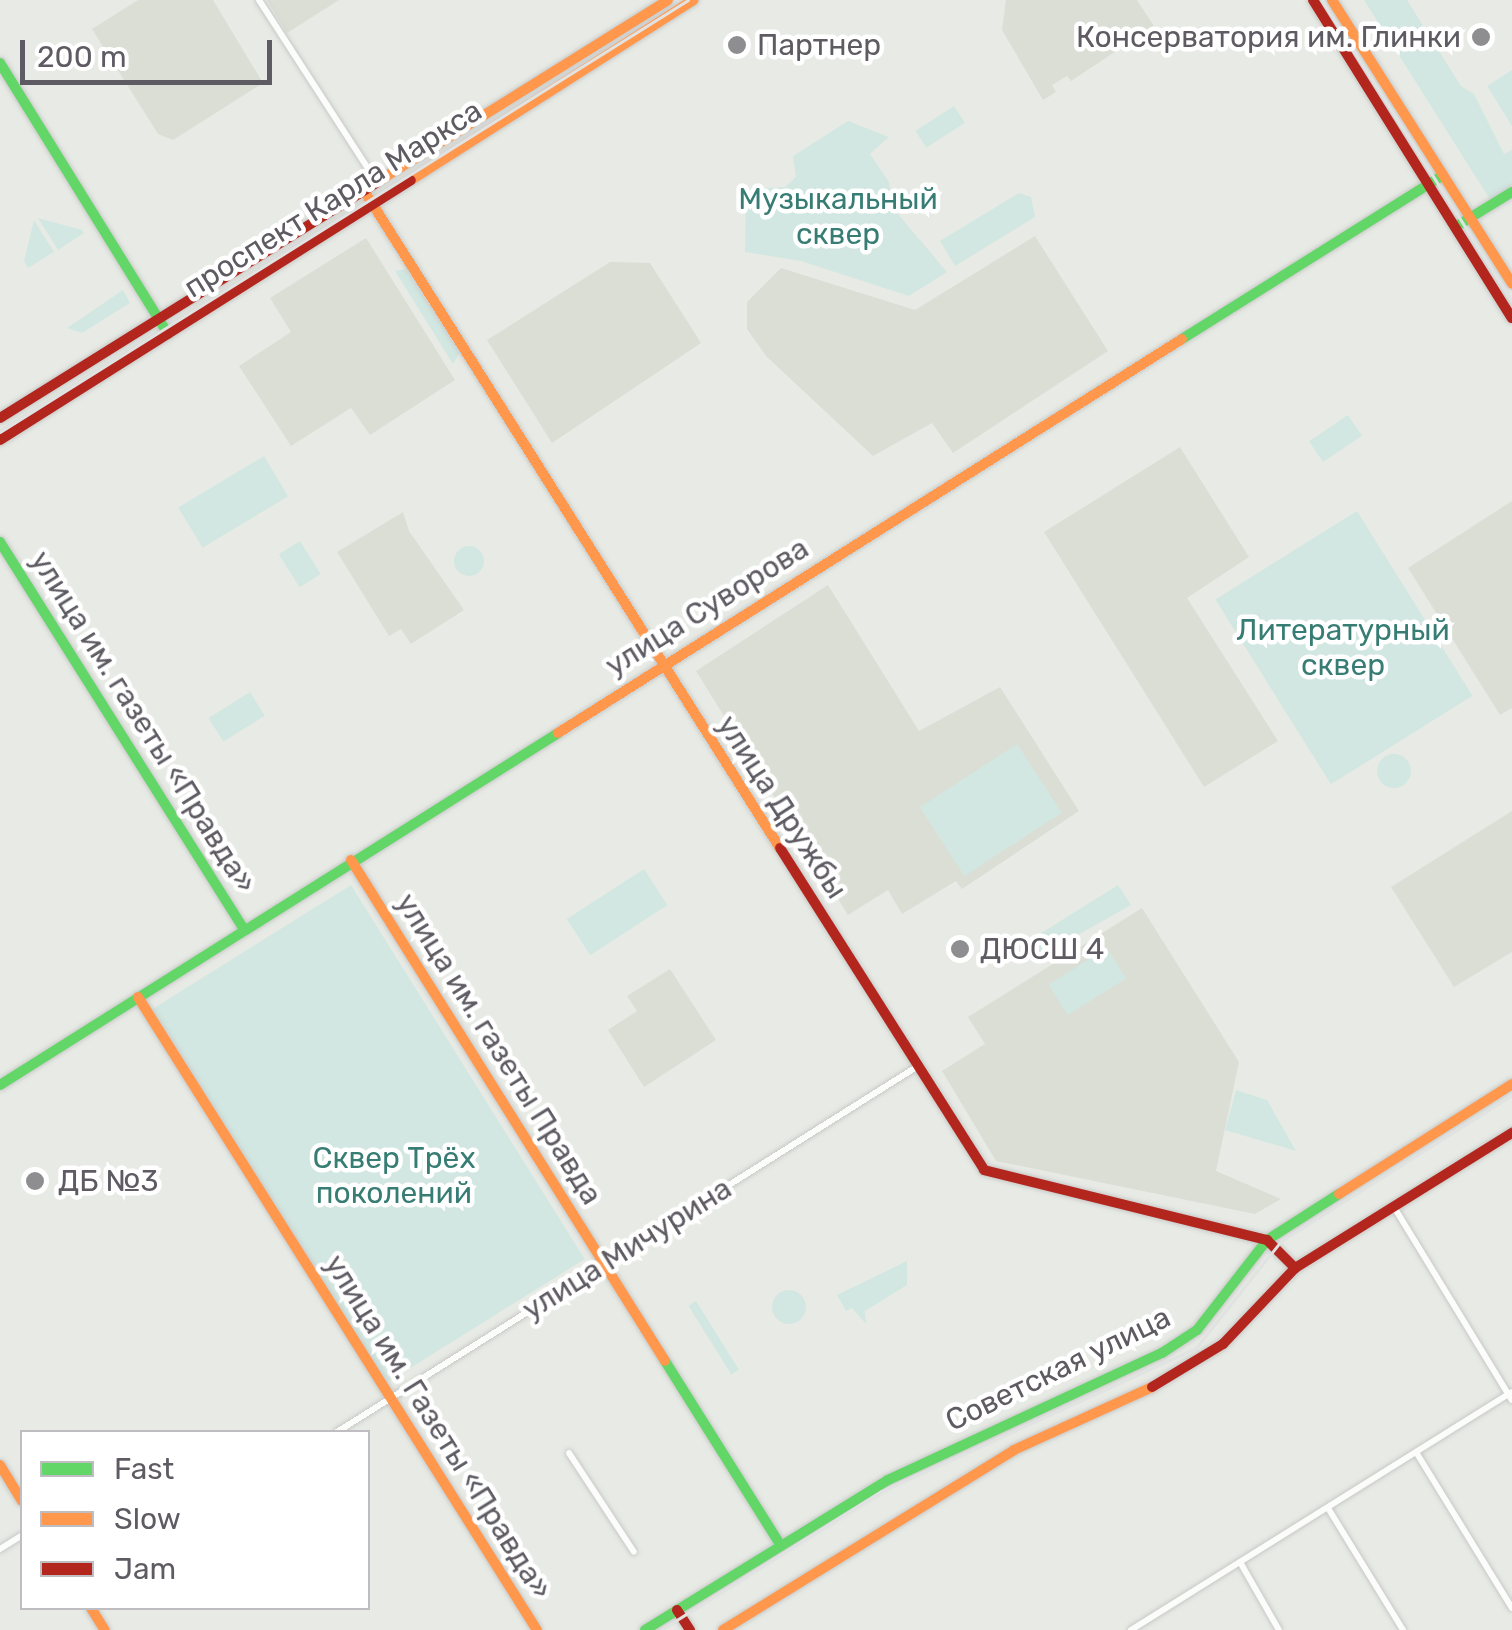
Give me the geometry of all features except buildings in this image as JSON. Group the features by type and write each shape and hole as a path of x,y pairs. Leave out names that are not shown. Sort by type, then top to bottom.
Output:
{"main road":[{"name":"проспект Карла Маркса","path":"0,418 668,0"},
{"name":"проспект Карла Маркса","path":"0,440 694,0"},
{"path":"1313,0 1512,318"},
{"path":"1332,0 1512,284"},
{"path":"0,63 168,334"},
{"name":"улица Суворова","path":"0,1085 351,860 1443,175"},
{"path":"376,181 386,196"},
{"name":"улица Дружбы","path":"363,189 974,1158 994,1176 1267,1240"},
{"path":"1455,228 1512,192"},
{"name":"улица им. газеты «Правда»","path":"0,542 244,929"},
{"name":"улица им. газеты Правда","path":"351,860 605,1263"},
{"name":"улица им. Газеты «Правда»","path":"138,997 537,1630"},
{"name":"Советская улица","path":"646,1630 888,1480 1162,1353 1197,1330 1267,1240 1512,1084"},
{"name":"Советская улица","path":"723,1630 1014,1450 1176,1376 1223,1344 1294,1268 1512,1133"},
{"path":"1267,1240 1294,1268"},
{"path":"605,1263 781,1546"},
{"path":"0,1465 20,1498"},
{"path":"677,1610 690,1630"}],"street":[{"path":"259,0 376,181"},
{"name":"улица Мичурина","path":"340,1430 918,1066"},
{"path":"1131,1630 1511,1395 1394,1207"},
{"path":"1416,1452 1512,1608"},
{"path":"569,1453 634,1552"},
{"path":"1328,1508 1402,1630"},
{"path":"1240,1562 1279,1630"}],"shaded area":[{"path":"138,0 213,0 263,83 173,140 158,134 92,29"},
{"path":"267,0 339,0 287,33"},
{"path":"1006,0 1137,0 1154,26 1071,81 1067,76 1052,85 1056,92 1043,100 1002,30"},
{"path":"1035,236 1108,351 953,453 932,423 873,456 766,356 747,329 747,302 781,268 915,310"},
{"path":"366,238 455,380 370,435 351,408 291,446 239,366 291,332 270,298"},
{"path":"610,262 650,263 701,343 552,443 487,340"},
{"path":"1180,447 1249,557 1187,598 1278,741 1204,787 1044,532"},
{"path":"1512,501 1512,708 1500,715 1408,568"},
{"path":"403,512 409,531 464,610 411,644 401,629 389,636 337,552"},
{"path":"828,585 919,731 1000,687 1079,811 962,889 956,881 902,914 888,890 848,915 696,671"},
{"path":"1512,811 1512,952 1454,987 1391,887"},
{"path":"1142,908 1239,1062 1216,1171 1281,1199 1255,1214 996,1161 942,1071 985,1044 968,1017"},
{"path":"670,969 716,1040 644,1087 608,1030 637,1011 627,996"}],"green space":[{"path":"1364,0 1407,0 1461,86 1474,94 1504,154 1512,150 1512,187 1491,201"},
{"path":"1512,70 1512,126 1487,86"},
{"path":"954,106 965,123 926,148 915,131"},
{"name":"Музыкальный сквер","path":"848,121 889,137 870,154 889,182 893,208 947,272 909,296 801,261 745,252 746,189 785,187 796,177 793,156"},
{"path":"1019,193 1031,197 1035,217 955,266 940,241"},
{"path":"38,218 82,230 84,233 58,250"},
{"path":"34,220 54,252 28,268 24,261"},
{"path":"406,269 460,353 453,364 395,271"},
{"path":"123,290 130,303 82,333 67,328"},
{"path":"1348,415 1362,436 1323,462 1309,441"},
{"path":"264,456 288,496 202,548 178,508"},
{"name":"Литературный сквер","path":"1357,511 1473,696 1331,784 1215,599"},
{"path":"300,541 321,574 299,587 279,554"},
{"path":"469,546 480,550 484,561 480,572 469,576 458,572 454,561 458,550"},
{"path":"250,692 265,716 223,742 208,718"},
{"path":"1017,744 1062,813 964,876 920,807"},
{"path":"1394,754 1406,759 1411,771 1406,783 1394,788 1382,783 1377,771 1382,759"},
{"path":"644,869 667,905 590,955 567,919"},
{"name":"Сквер Трёх поколений","path":"351,885 585,1259 386,1383 153,1009"},
{"path":"1118,885 1131,905 1037,958 1027,942"},
{"path":"1107,948 1126,979 1068,1015 1048,985"},
{"path":"1236,1090 1267,1100 1296,1151 1225,1130"},
{"path":"907,1261 907,1285 865,1311 866,1324 852,1308 846,1311 837,1295"},
{"path":"789,1290 801,1295 806,1307 801,1319 789,1324 777,1319 772,1307 777,1295"},
{"path":"696,1301 739,1370 731,1374 688,1306"}],"tram line":[{"path":"0,432 688,0"},
{"path":"1322,0 1512,300"},
{"path":"661,1630 880,1492 1196,1348 1281,1241 1512,1095"}],"traffic: fast":[{"path":"0,63 168,334"},
{"path":"1182,339 1443,175"},
{"path":"1455,227 1512,192"},
{"path":"0,542 244,929"},
{"path":"0,1085 558,733"},
{"path":"645,1630 888,1480 1162,1353 1197,1330 1267,1240 1339,1194"},
{"path":"665,1361 781,1546"}],"traffic: slow":[{"path":"377,182 668,0"},
{"path":"411,180 694,0"},
{"path":"1332,0 1512,284"},
{"path":"363,189 780,848"},
{"path":"558,733 1182,339"},
{"path":"351,860 665,1361"},
{"path":"138,997 537,1630"},
{"path":"1339,1194 1512,1084"},
{"path":"723,1630 1014,1450 1152,1387"},
{"path":"0,1465 20,1498"},
{"path":"92,1610 105,1630"}],"traffic: jam":[{"path":"1313,0 1512,318"},
{"path":"0,440 411,180"},
{"path":"0,418 377,182"},
{"path":"780,848 984,1170 1267,1240 1295,1268"},
{"path":"1152,1387 1223,1344 1295,1268 1512,1133"},
{"path":"677,1610 690,1630"}],"place":[{"name":"Консерватория им. Глинки","path":"1481,37"},
{"name":"Партнер","path":"737,45"},
{"name":"ДЮСШ 4","path":"960,949"},
{"name":"ДБ №3","path":"35,1181"}]}
